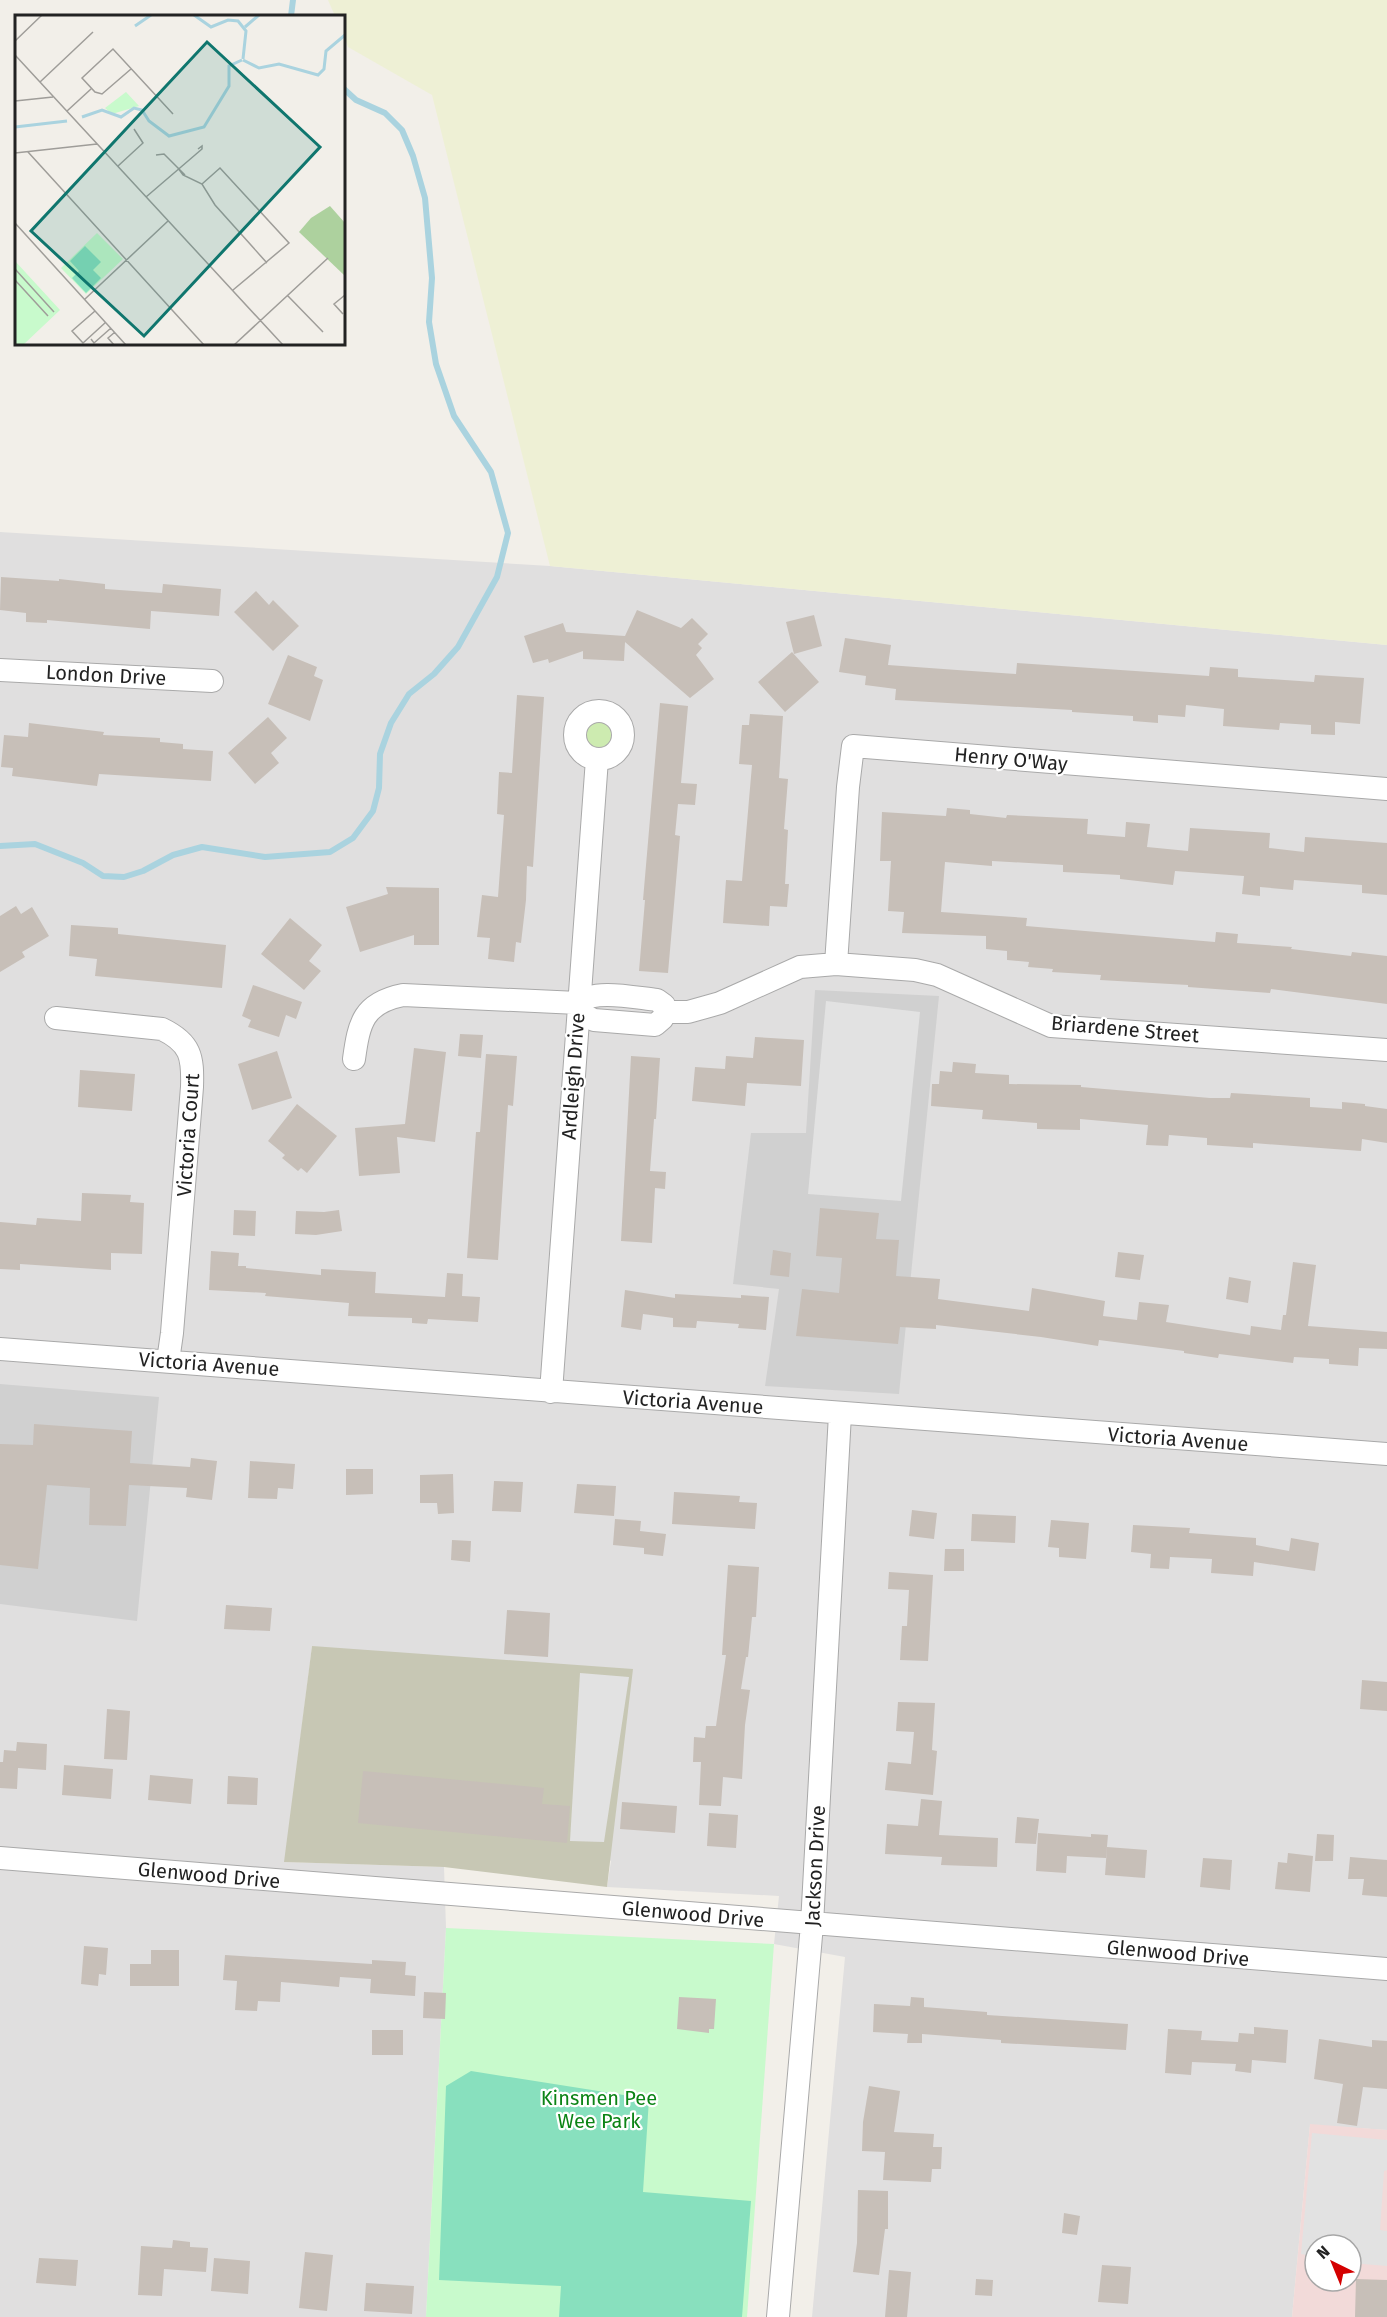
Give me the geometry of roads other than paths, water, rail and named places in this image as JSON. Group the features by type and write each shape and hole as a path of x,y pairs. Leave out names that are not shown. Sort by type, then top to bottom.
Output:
{"street":[{"name":"London Drive","path":"0,670 212,681"},
{"name":"Henry O'Way","path":"836,964 853,746 1387,789"},
{"name":"Ardleigh Drive","path":"551,1392 597,759"},
{"name":"Briardene Street","path":"354,1059 359,1028 369,1011 386,999 403,995 578,1003 584,997 599,994 657,1000 664,1005 666,1012 688,1012 720,1003 800,967 836,964 915,970 937,975 1051,1026 1387,1050"},
{"name":"Victoria Court","path":"56,1018 162,1029 175,1035 192,1057 192,1087 168,1361"},
{"name":"Victoria Avenue","path":"0,1349 1387,1454"},
{"name":"Jackson Drive","path":"778,2317 812,1924 840,1414"},
{"name":"Glenwood Drive","path":"0,1858 1387,1969"}],"waterway":[{"path":"291,15 293,0"},
{"path":"0,846 35,844 83,863 103,876 124,877 143,871 173,855 202,847 265,857 330,852 353,838 373,811 379,788 380,754 391,723 409,694 434,674 458,647 497,577 508,533 491,472 454,416 436,364 429,322 432,278 425,198 413,156 402,130 385,113 356,100 345,90"}],"park label":[{"name":"Kinsmen Pee Wee Park","path":"599,2110"}]}
